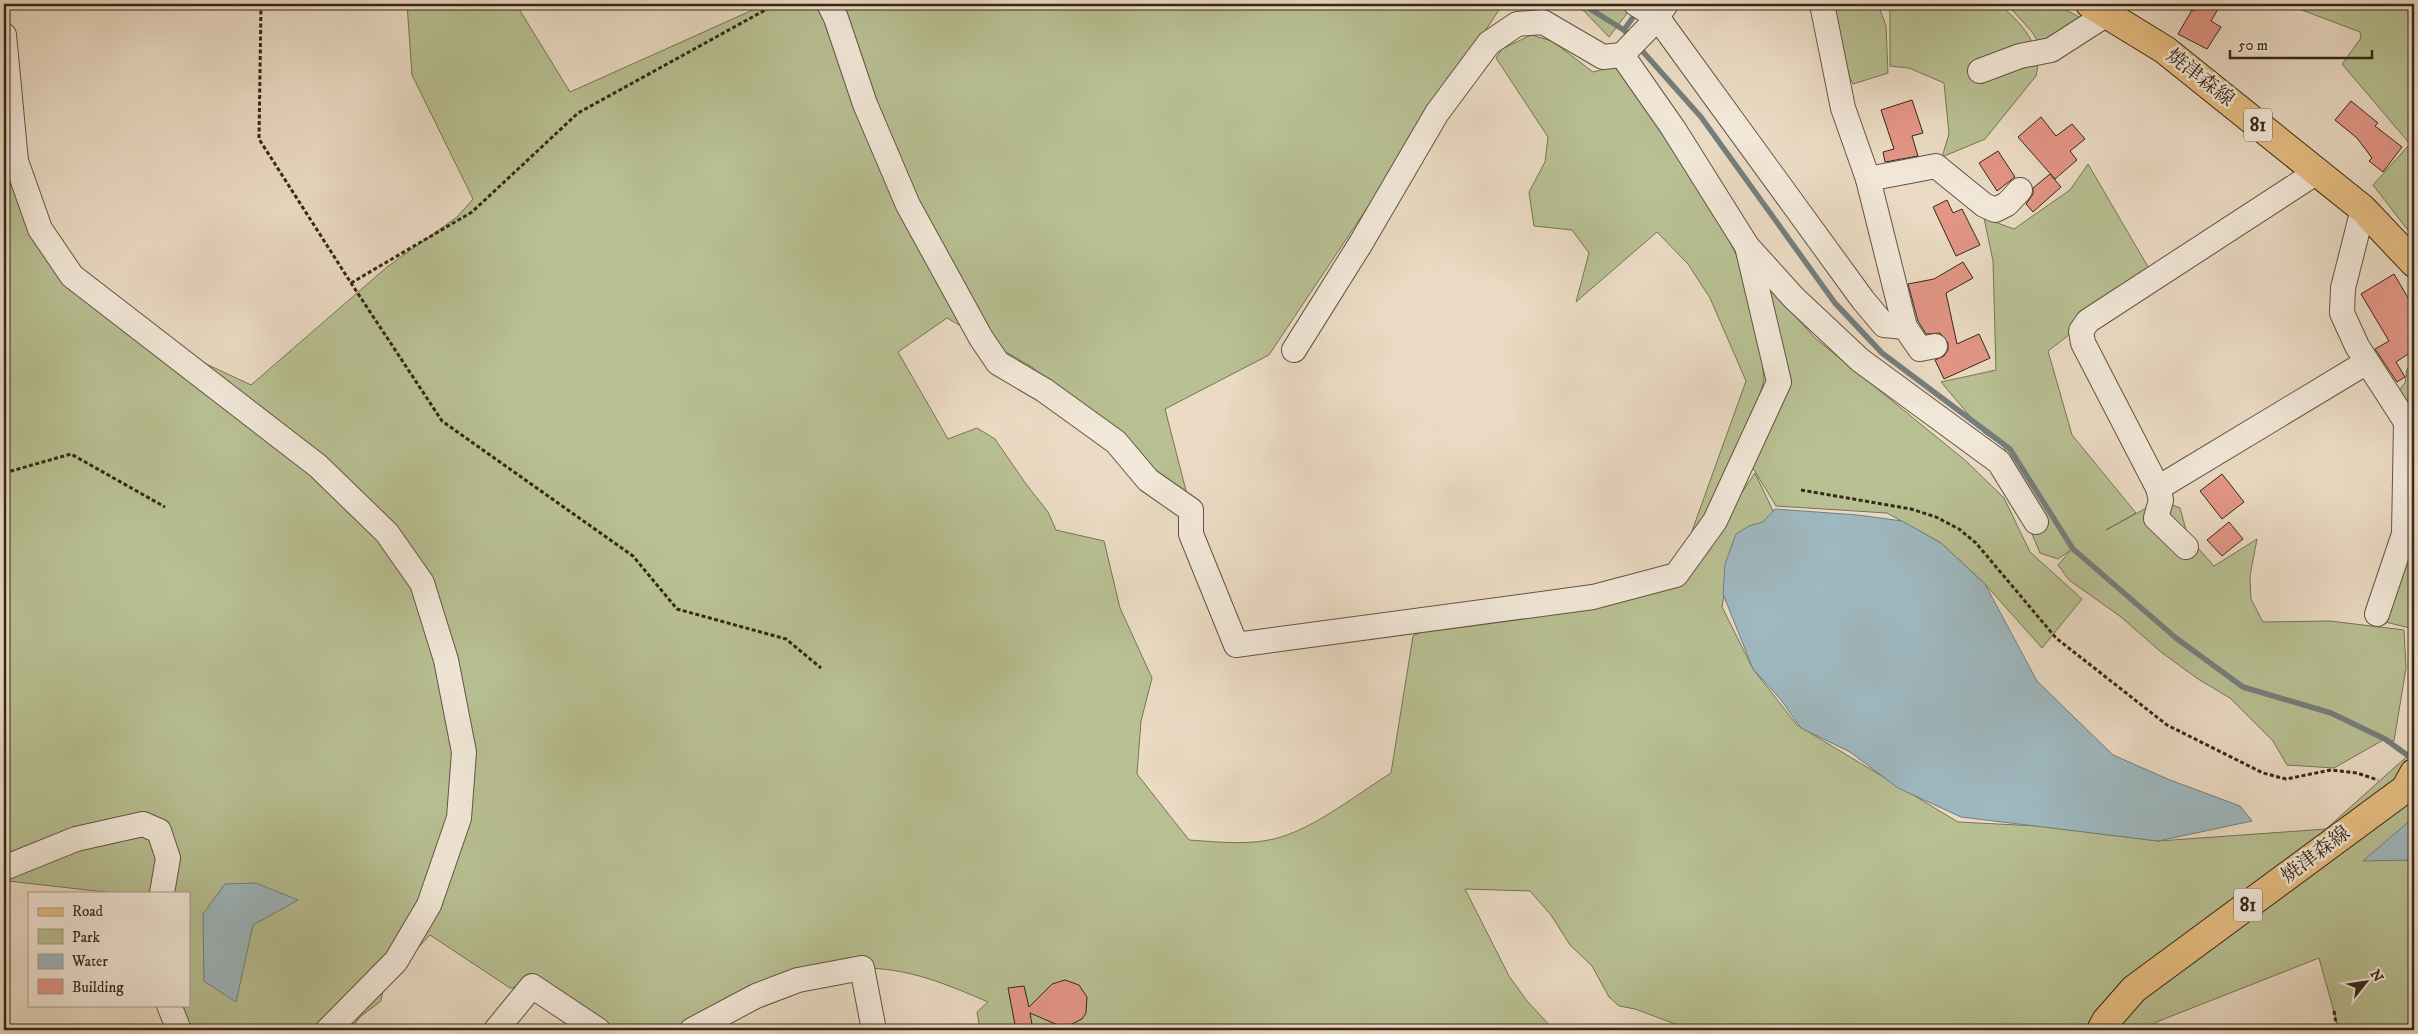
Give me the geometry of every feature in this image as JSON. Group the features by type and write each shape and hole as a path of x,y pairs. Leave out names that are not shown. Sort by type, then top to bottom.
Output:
{"main road":[{"name":"焼津森線","path":"2098,9 2165,50 2317,172 2363,209 2414,263"},
{"name":"焼津森線","path":"2101,1030 2106,1021 2134,990 2410,781"}],"street":[{"path":"828,4 836,18 864,104 908,205 981,338 998,363 1044,390 1116,442 1148,480 1192,510 1191,534 1236,645 1593,597 1676,575 1714,521 1779,382 1747,246"},
{"path":"1636,4 1658,15 1863,300 1884,325 1905,327"},
{"path":"1822,4 1842,108 1868,179 1905,327 1920,349 1935,346"},
{"path":"1980,71 2020,56 2051,50 2098,9"},
{"path":"1294,350 1361,244 1437,113 1489,43 1517,24 1543,22 1603,57 1625,51 1658,15"},
{"path":"4,35 16,161 40,230 72,276 318,466 387,533 422,583 446,660 464,752 459,818 429,905 396,961 328,1030"},
{"path":"1625,51 1747,246 1794,298 1860,360 1999,462 2036,522"},
{"path":"1868,179 1936,166 1984,205 1996,210 2007,204 2020,190"},
{"path":"2186,547 2156,518 2161,500 2158,488 2083,343 2081,331 2088,321 2317,172"},
{"path":"2363,209 2343,288 2342,313 2357,346 2406,422 2404,534 2377,614"},
{"path":"2158,488 2367,362"},
{"path":"4,868 76,839 143,824 158,831 168,858 162,892"},
{"path":"692,1030 756,996 798,980 862,968 874,1030"},
{"path":"496,1030 532,986 598,1030"},
{"path":"169,1006 178,1030"}],"path":[{"path":"261,4 259,139 442,421 633,556 677,609 786,639 821,668"},
{"path":"351,283 472,212 578,112 776,4"},
{"path":"4,473 71,454 165,507"},
{"path":"1801,490 1911,509 1936,517 1959,529 1976,543 2056,638 2167,725 2263,773 2286,779 2331,770 2410,781"},
{"path":"2334,1011 2337,1030"}],"green space":[{"path":"407,4 516,4 570,92 766,4 1503,4 1269,355 1165,409 1191,510 1032,367 947,318 898,352 948,439 977,428 995,439 1048,512 1056,530 1104,541 1120,608 1152,678 1141,721 1137,774 1189,840 1235,843 1270,840 1295,832 1338,808 1391,773 1413,636 1451,617 1686,576 1755,473 1775,515 1733,542 1722,607 1753,669 1797,725 1958,822 2038,826 2158,841 2326,829 2414,750 2414,1030 2339,1030 2319,958 2159,1021 2141,1030 1679,1030 1675,1024 1635,1009 1619,1006 1609,997 1592,966 1570,945 1551,915 1530,891 1465,889 1509,976 1527,1001 1554,1030 1098,1030 1096,1027 1095,1030 980,1030 977,1012 988,1002 927,978 896,971 862,968 692,1030 598,1030 532,986 510,988 430,935 412,954 387,970 381,1001 361,1016 350,1030 179,1030 169,1006 190,1006 190,892 105,892 8,881 58,847 4,868 4,117 67,269 149,337 251,385 387,267 457,217 473,199 412,75"},
{"path":"1570,4 1629,4 1631,8 1609,37 1584,11"},
{"path":"1832,4 1878,4 1886,26 1888,73 1853,84 1849,76"},
{"path":"1885,4 1999,4 2022,27 2037,55 2036,76 1985,139 1942,157 1949,134 1944,83 1909,68 1890,66 1890,12"},
{"path":"2007,4 2055,4 2088,22 2044,51 2032,32"},
{"path":"2286,4 2414,4 2414,238 2373,185 2410,144 2342,64 2361,38 2360,32"},
{"path":"1531,35 1552,41 1593,72 1618,66 1629,86 1650,112 1721,226 1736,254 1744,277 1762,357 1764,380 1753,418 1678,570 1746,381 1710,298 1688,264 1657,232 1576,302 1589,253 1572,230 1534,226 1529,192 1545,162 1548,137 1496,58 1502,49"},
{"path":"2088,164 2151,272 2048,351 2072,435 2136,513 2106,530 2161,500 2180,508 2188,537 2214,566 2257,539 2250,576 2251,599 2263,622 2330,621 2404,630 2406,668 2394,741 2385,739 2334,768 2287,765 2273,741 2230,698 2198,679 2161,652 2121,617 2069,580 2058,565 2071,550 2058,559 2040,553 2014,491 2004,446 1984,433 1941,382 1996,370 1993,261 1984,218 2014,229 2070,190"},
{"path":"1768,286 1815,338 1966,461 2004,498 2030,552 2082,599 2042,648 1985,584 1941,543 1887,513 1776,506 1753,468 1779,382"},
{"path":"2414,362 2414,629 2377,620 2404,548 2396,394 2405,383 2407,369"}],"water":[{"path":"1775,509 1858,515 1902,521 1941,543 1985,584 2037,681 2113,755 2170,780 2240,806 2252,821 2158,841 1961,817 1898,788 1850,752 1801,728 1781,700 1753,669 1723,594 1725,564 1736,534 1749,526 1763,522"},
{"path":"2414,817 2414,860 2363,861"},
{"path":"256,883 298,900 253,925 236,1002 204,981 203,914 225,884"}],"building":[{"path":"2198,4 2221,4 2211,21 2221,27 2207,49 2178,34 2192,10 2194,11"},
{"path":"1912,100 1923,133 1912,136 1918,156 1885,162 1883,152 1894,149 1881,110"},
{"path":"2351,101 2378,123 2375,126 2402,147 2383,172 2369,161 2372,158 2357,138 2335,120"},
{"path":"2041,117 2056,136 2072,124 2085,139 2070,151 2077,160 2055,179 2018,137"},
{"path":"1998,151 2015,177 1997,191 1979,163"},
{"path":"2050,174 2061,187 2033,212 2026,204 2033,194 2033,188"},
{"path":"1947,200 1953,213 1962,209 1980,245 1956,256 1933,207"},
{"path":"1963,262 1973,278 1946,293 1957,344 1979,334 1990,358 1944,379 1935,360 1944,356 1948,350 1948,343 1940,333 1926,334 1918,321 1908,284 1934,279"},
{"path":"2394,274 2414,308 2414,323 2408,327 2414,338 2414,350 2396,362 2405,377 2397,382 2375,349 2389,341 2361,294"},
{"path":"2222,474 2244,502 2222,519 2200,491"},
{"path":"2229,522 2243,539 2222,556 2207,540"},
{"path":"1065,980 1079,985 1087,997 1086,1013 1082,1019 1068,1026 1060,1026 1030,1013 1033,1030 1016,1030 1008,988 1024,986 1029,1007 1052,984"}],"waterway":[{"path":"1582,4 1624,30 1631,38"},
{"path":"1624,30 1636,13"},
{"path":"1637,45 1701,117 1835,303 1882,353 2010,449 2073,549 2176,638 2243,687 2331,713 2385,739 2414,760"}]}
